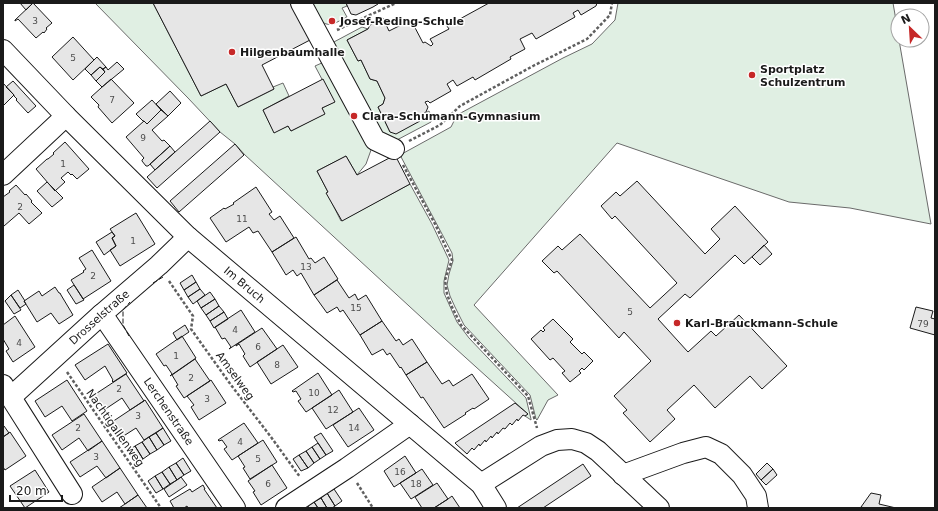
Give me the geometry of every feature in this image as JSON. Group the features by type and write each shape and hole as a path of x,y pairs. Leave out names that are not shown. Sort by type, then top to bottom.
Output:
{"street":[{"path":"301,3 375,140 394,149"},
{"name":"Im Bruch","path":"3,50 66,116 188,237 481,484 496,508"},
{"path":"3,175 66,116"},
{"name":"Drosselstraße","path":"7,391 56,356 159,265 188,237"},
{"name":"Lerchenstraße","path":"102,314 235,508"},
{"path":"7,391 72,494"},
{"path":"286,508 410,424"},
{"path":"481,484 541,446 557,440 572,439 586,443 598,451 659,508"},
{"path":"623,475 683,453 706,447 721,454 742,475 756,496 758,508"}],"path":[{"path":"320,38 396,3"},
{"path":"541,446 528,396 461,324 451,305 447,294 446,280 452,260 435,224 394,149 440,124 460,106 533,66 587,39 610,15 612,3"},
{"name":"Amselweg","path":"159,265 193,316 191,329 310,492"},
{"name":"Nachtigallenweg","path":"56,356 161,508"},
{"path":"347,468 373,508"}],"green space":[{"path":"95,3 153,3 201,96 226,84 238,107 283,83 289,96 263,110 274,132 288,126 291,131 324,114 322,108 334,102 315,66 324,62 360,132 371,150 366,164 357,175 346,156 317,171 341,221 410,184 432,224 449,260 444,281 444,293 457,322 469,338 526,398 531,420 525,416 528,414 245,155 235,144 220,132"},
{"path":"311,3 346,3 347,6 342,8 347,17 336,23 324,23 318,18"},
{"path":"618,3 893,3 894,8 890,8 890,48 900,48 931,224 850,208 789,202 617,143 474,305 558,395 548,400 537,420 530,395 464,325 450,296 447,285 453,261 452,253 400,155 451,127 457,115 592,44 615,20"},
{"path":"362,27 368,29 347,40 358,61 361,60 370,79 377,81 385,98 383,104 378,107 390,132 420,121 418,117 429,111 432,118 431,122 395,141 387,141 332,43"}],"building":[{"path":"20,3 33,3 26,10"},
{"path":"33,3 52,23 46,28 47,29 44,33 43,32 36,38 18,19 15,21"},
{"name":"Hilgenbaumhalle","path":"153,3 290,3 310,40 262,65 274,89 238,107 226,84 201,96"},
{"path":"346,3 378,4 356,15 351,14"},
{"path":"489,3 597,3 596,6 581,15 578,10 573,13 575,17 536,39 532,33 520,39 525,49 475,80 473,77 457,86 453,80 447,84 451,91 430,103 428,101 425,102 428,107 426,112 418,117 420,121 396,134 390,132 378,107 383,104 385,98 377,81 370,79 361,60 358,61 347,40 368,29 370,25 383,18 389,31 411,20 423,43 425,42 431,46 433,44 430,39 449,29 447,26"},
{"path":"73,37 94,60 73,80 52,57"},
{"path":"97,57 106,67 103,69 100,67 91,75 85,69"},
{"path":"117,62 124,69 102,87 96,81 105,72 103,69 106,67 108,70"},
{"path":"100,67 105,72 96,81 91,75"},
{"path":"111,79 134,103 112,123 91,97"},
{"path":"323,79 335,102 322,108 325,114 291,131 288,126 274,133 263,110"},
{"path":"13,81 36,106 28,113 6,87"},
{"path":"3,83 14,95 3,106"},
{"path":"170,91 181,103 168,116 156,104"},
{"path":"152,100 161,110 147,124 136,114"},
{"path":"161,110 168,116 152,130 162,141 164,140 170,146 148,166 146,166 142,161 144,158 126,137 144,121 147,124"},
{"path":"210,121 220,132 157,188 147,177"},
{"path":"65,142 89,169 77,179 68,172 61,178 65,182 55,191 36,169 54,154 53,153"},
{"path":"235,144 244,155 179,212 170,201"},
{"path":"170,146 175,152 155,170 150,164"},
{"path":"395,155 410,184 342,221 326,193 328,192 317,171 346,156 357,175"},
{"path":"637,181 705,254 720,239 711,229 735,206 768,242 744,264 735,255 690,298 685,294 658,319 688,352 711,331 716,336 739,315 787,366 762,389 750,376 715,408 694,385 667,410 675,419 650,442 623,413 627,410 614,396 651,361 624,332 619,338 557,271 554,273 542,261 558,246 562,250 580,234 650,308 677,283 615,216 612,219 601,206 616,192 620,196"},
{"path":"47,182 63,198 52,207 37,191"},
{"path":"16,185 25,195 26,194 32,201 31,202 42,213 29,224 19,213 4,226 3,197"},
{"path":"256,187 272,212 269,214 274,220 280,216 294,238 272,252 258,231 253,233 249,227 226,242 210,218 224,208 225,209 234,204 233,203"},
{"path":"136,213 155,244 120,266 110,250 116,246 112,238 115,236 110,229"},
{"path":"112,232 115,236 112,238 116,246 104,255 96,242"},
{"path":"296,237 309,259 311,258 315,263 324,257 338,279 314,295 301,273 297,276 293,270 286,275 272,252"},
{"path":"764,245 772,254 760,265 752,257"},
{"path":"92,250 111,281 83,299 71,280 84,272 83,271 86,269 79,258"},
{"path":"192,275 196,282 184,290 180,283"},
{"path":"337,280 349,298 355,294 358,300 366,295 382,321 360,335 343,310 340,312 337,307 327,313 314,295"},
{"path":"196,282 200,289 188,297 184,290"},
{"path":"74,285 84,300 76,304 67,290"},
{"path":"55,287 73,315 59,324 51,313 37,322 24,301 39,291 42,296"},
{"path":"200,289 205,295 193,304 188,297"},
{"path":"18,290 26,304 20,308 11,295"},
{"path":"210,292 215,299 201,308 197,301"},
{"path":"11,295 21,310 14,314 5,301"},
{"path":"215,299 219,306 206,315 201,308"},
{"path":"219,306 224,312 210,321 206,315"},
{"path":"916,307 933,311 931,318 935,319 935,335 910,328"},
{"path":"241,310 255,332 229,349 231,347 225,338 222,339 215,327"},
{"path":"224,312 228,319 214,328 210,321"},
{"path":"15,316 35,347 13,362 6,351 9,349 3,339 3,325"},
{"path":"553,319 573,339 570,342 582,354 584,352 593,361 584,370 582,368 579,371 581,373 570,382 562,373 565,371 553,358 550,360 531,339 541,330 543,332 545,330 543,328"},
{"path":"382,321 396,341 399,339 403,345 412,339 427,362 406,375 390,353 387,355 383,349 372,355 360,335"},
{"path":"185,325 189,332 177,340 173,333"},
{"path":"262,328 277,349 250,367 243,356 245,354 239,344 236,345"},
{"path":"182,336 196,358 170,376 172,374 166,365 164,366 156,354"},
{"path":"108,344 127,373 113,382 105,366 85,380 75,365"},
{"path":"283,345 298,367 271,384 257,362"},
{"path":"195,359 210,381 184,398 176,386 178,385 172,375"},
{"path":"427,362 442,384 449,380 453,386 472,374 489,399 465,413 466,414 444,428 423,397 421,398 406,375"},
{"path":"318,373 332,395 306,412 298,401 301,399 296,391 292,391"},
{"path":"126,374 144,401 130,410 122,398 104,410 94,395"},
{"path":"67,380 87,411 72,421 62,406 45,417 35,401"},
{"path":"211,380 226,403 199,420 191,407 194,405 187,396"},
{"path":"339,390 353,412 326,429 312,408"},
{"path":"145,400 163,428 144,440 136,428 122,437 112,422"},
{"path":"515,403 528,414 525,416 523,415 518,421 517,419 512,425 510,423 498,434 497,432 486,442 485,440 480,446 479,444 474,450 472,448 467,454 455,443"},
{"path":"359,408 374,430 348,447 333,425"},
{"path":"84,414 102,441 88,451 79,438 62,450 52,435"},
{"path":"244,423 258,443 232,460 224,449 227,447 222,440 218,440"},
{"path":"4,426 9,433 3,437 3,427"},
{"path":"163,428 171,441 164,445 156,433"},
{"path":"10,432 26,456 5,470 3,467 3,437"},
{"path":"156,433 164,445 157,450 149,437"},
{"path":"321,433 333,451 326,455 314,437"},
{"path":"149,437 157,450 150,454 142,442"},
{"path":"263,440 277,462 250,479 238,456"},
{"path":"102,441 120,468 106,478 97,466 80,477 70,462"},
{"path":"142,442 150,454 143,459 135,446"},
{"path":"318,443 326,455 320,459 312,447"},
{"path":"135,446 143,459 136,464 128,451"},
{"path":"312,447 320,459 314,463 306,451"},
{"path":"306,451 314,463 308,468 299,455"},
{"path":"299,455 308,468 301,471 293,459"},
{"path":"405,456 416,473 394,487 384,471"},
{"path":"183,458 191,471 184,475 176,463"},
{"path":"176,463 184,475 177,480 169,467"},
{"path":"767,463 773,469 761,480 756,474"},
{"path":"583,464 591,476 543,508 517,508"},
{"path":"272,465 287,488 261,505 253,492 255,491 248,481"},
{"path":"169,467 177,480 170,484 162,472"},
{"path":"120,468 138,495 125,504 117,492 102,502 92,487"},
{"path":"422,469 433,485 411,499 400,483"},
{"path":"773,469 777,475 766,485 761,480"},
{"path":"35,470 49,492 25,508 10,486"},
{"path":"162,472 170,484 163,489 155,476"},
{"path":"155,476 163,489 156,493 148,481"},
{"path":"181,477 187,485 169,497 164,489"},
{"path":"437,483 448,499 434,508 422,508 415,497"},
{"path":"203,485 204,489 217,508 188,508 187,506 184,508 174,508 170,501 190,489 192,492"},
{"path":"334,489 342,501 335,506 327,493"},
{"path":"327,493 335,506 332,508 327,508 321,498"},
{"path":"871,493 881,495 879,504 896,508 861,507"},
{"path":"138,495 147,508 119,508 125,504"},
{"path":"452,496 460,508 434,508 448,499"},
{"path":"321,498 327,508 318,508 314,502"},
{"path":"314,502 318,508 309,508 308,506"}],"fence":[{"path":"153,283 163,277"},
{"path":"129,336 123,325 123,310 130,302"}],"place":[{"name":"Josef-Reding-Schule","path":"332,21"},
{"name":"Hilgenbaumhalle","path":"232,52"},
{"name":"Sportplatz Schulzentrum","path":"752,75"},
{"name":"Clara-Schumann-Gymnasium","path":"354,116"},
{"name":"Karl-Brauckmann-Schule","path":"677,323"}]}
